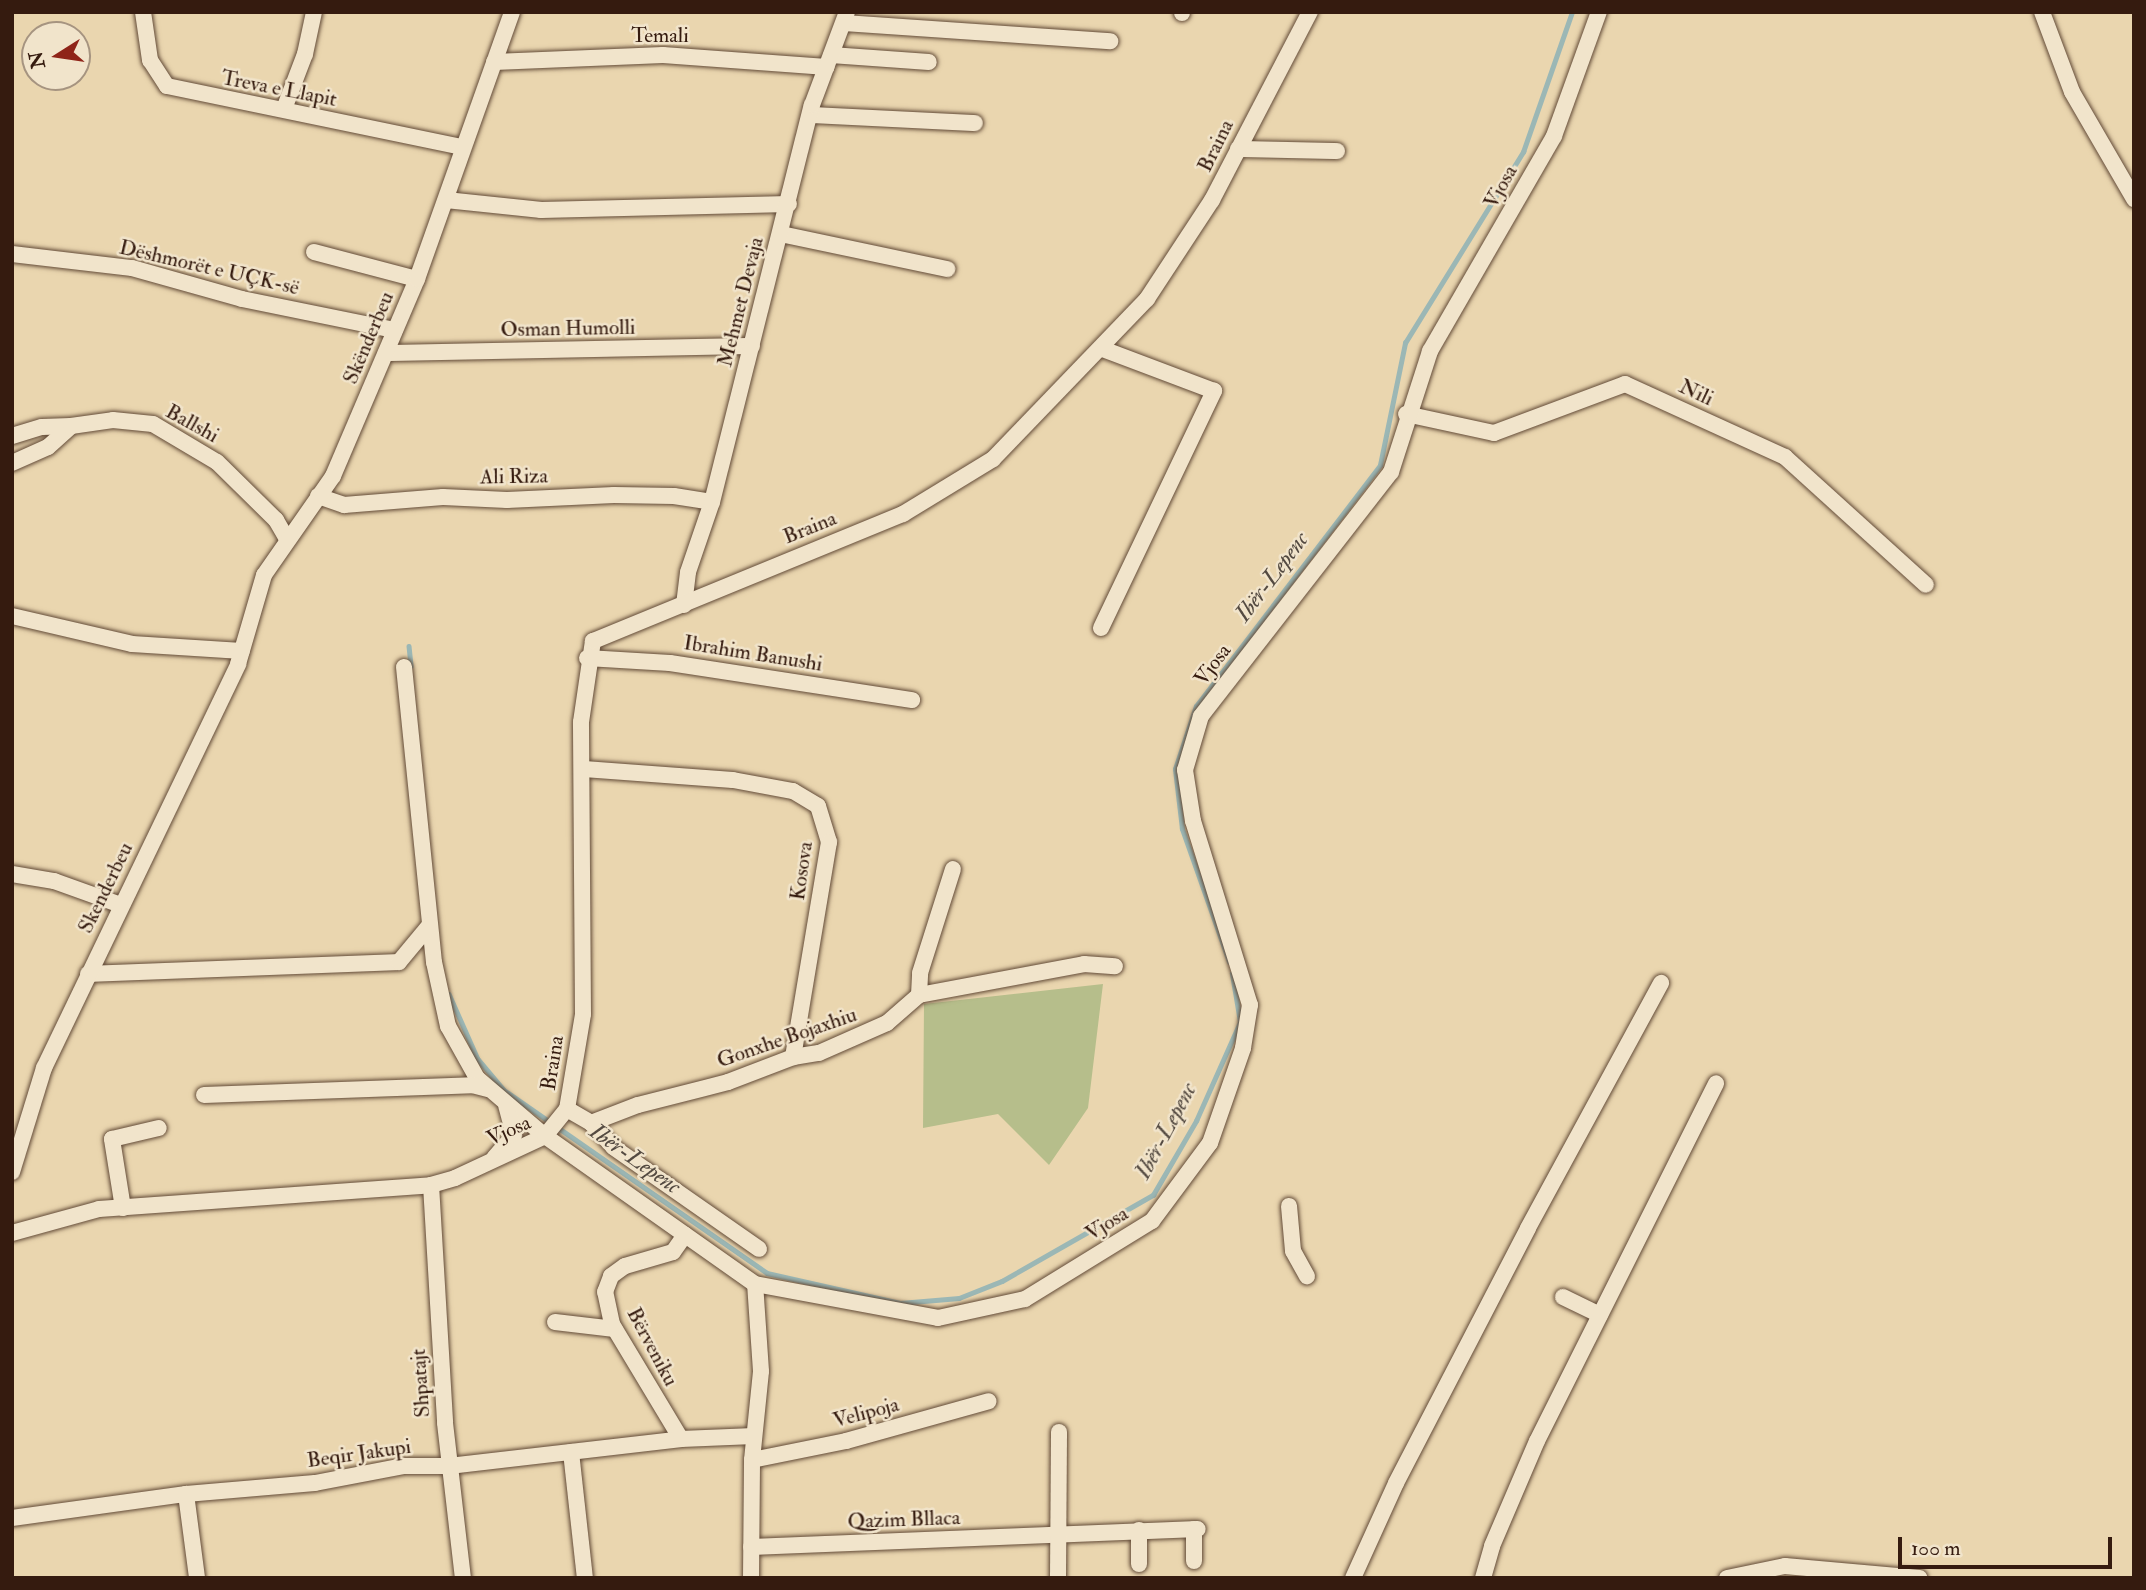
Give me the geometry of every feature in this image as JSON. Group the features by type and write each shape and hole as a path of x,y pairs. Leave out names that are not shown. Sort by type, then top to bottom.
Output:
{"street":[{"name":"Treva e Llapit","path":"143,12 150,60 167,86 285,108 462,147"},
{"path":"285,108 305,54 314,12"},
{"name":"Skënderbeu","path":"240,657 264,575 314,499 333,476 386,353 446,200 462,147 512,12"},
{"name":"Braina","path":"545,1136 563,1112 583,1014 584,769 581,722 587,658 593,641 601,634 684,605 903,514 993,459 1102,349 1147,299 1212,200 1310,12"},
{"name":"Vjosa","path":"12,1233 99,1209 430,1185 491,1163 545,1136 755,1284 938,1318 1026,1299 1157,1215 1210,1143 1243,1048 1250,1005 1193,821 1185,769 1201,716 1391,472 1406,414 1430,351 1554,136 1599,12"},
{"path":"2042,12 2071,92 2134,199"},
{"path":"846,18 1110,41"},
{"name":"Mehmet Devaja","path":"684,605 688,572 712,502 810,115 846,18"},
{"name":"Temali","path":"494,62 663,55 929,62"},
{"path":"810,115 975,123"},
{"path":"1238,149 1337,151"},
{"path":"446,200 541,210 789,204"},
{"path":"781,234 947,269"},
{"path":"314,253 416,279"},
{"name":"Dëshmorët e UÇK-së","path":"12,254 132,268 242,299 395,330"},
{"name":"Osman Humolli","path":"386,353 752,346"},
{"path":"1101,628 1214,391 1102,349"},
{"name":"Nili","path":"1406,414 1494,433 1625,384 1785,457 1926,585"},
{"name":"Ballshi","path":"12,436 42,427 133,420 188,441 217,462 290,535"},
{"path":"12,463 48,447 71,426"},
{"name":"Ali Riza","path":"314,499 344,505 443,497 507,500 614,495 674,496 712,502"},
{"path":"12,616 132,644 240,657"},
{"name":"Skenderbeu","path":"12,1172 21,1135 44,1068 240,657"},
{"name":"Ibrahim Banushi","path":"587,658 670,663 912,700"},
{"path":"404,667 429,926 449,1026 477,1078 506,1106 545,1136"},
{"name":"Kosova","path":"584,769 733,780 793,791 818,806 829,842 793,1057"},
{"path":"953,869 920,973 919,995 1084,964 1115,966"},
{"path":"12,874 54,881 121,905"},
{"path":"88,974 399,962 429,926"},
{"path":"1353,1578 1396,1483 1477,1325 1661,983"},
{"name":"Gonxhe Bojaxhiu","path":"591,1123 638,1105 728,1082 793,1057 819,1053 859,1038 887,1023 919,995"},
{"path":"1483,1578 1492,1546 1537,1441 1716,1083"},
{"path":"204,1095 472,1085 490,1090"},
{"path":"491,1163 514,1135 506,1106"},
{"path":"563,1112 591,1123 624,1156 759,1249"},
{"path":"123,1208 112,1139 159,1128"},
{"name":"Shpatajt","path":"430,1185 449,1466 463,1578"},
{"path":"1289,1206 1293,1251 1307,1276"},
{"name":"Bërveniku","path":"681,1438 615,1329 606,1300 606,1281 625,1266 673,1252 685,1235"},
{"path":"751,1578 752,1460 761,1371 755,1284"},
{"path":"1563,1297 1600,1315"},
{"path":"555,1322 615,1329"},
{"name":"Velipoja","path":"752,1460 846,1441 989,1401"},
{"path":"1058,1578 1059,1432"},
{"name":"Beqir Jakupi","path":"12,1518 187,1494 315,1483 404,1466 449,1466 681,1438 754,1436"},
{"path":"571,1452 585,1578"},
{"path":"187,1494 197,1578"},
{"name":"Qazim Bllaca","path":"751,1547 1059,1532 1196,1529 1195,1561"},
{"path":"1139,1530 1139,1564"},
{"path":"1727,1578 1785,1566 1829,1573 1919,1578"}],"green space":[{"path":"1103,984 1088,1108 1049,1165 998,1114 923,1128 924,1004"}],"waterway":[{"name":"Ibër-Lepenc","path":"1229,962 1182,829 1175,769 1196,706 1380,465 1405,343 1523,152 1572,12"},
{"name":"Ibër-Lepenc","path":"409,646 411,666"},
{"name":"Ibër-Lepenc","path":"449,994 478,1059 504,1090 767,1273 900,1303 959,1298 1002,1281 1153,1195 1196,1121 1240,1022 1232,974"}]}
